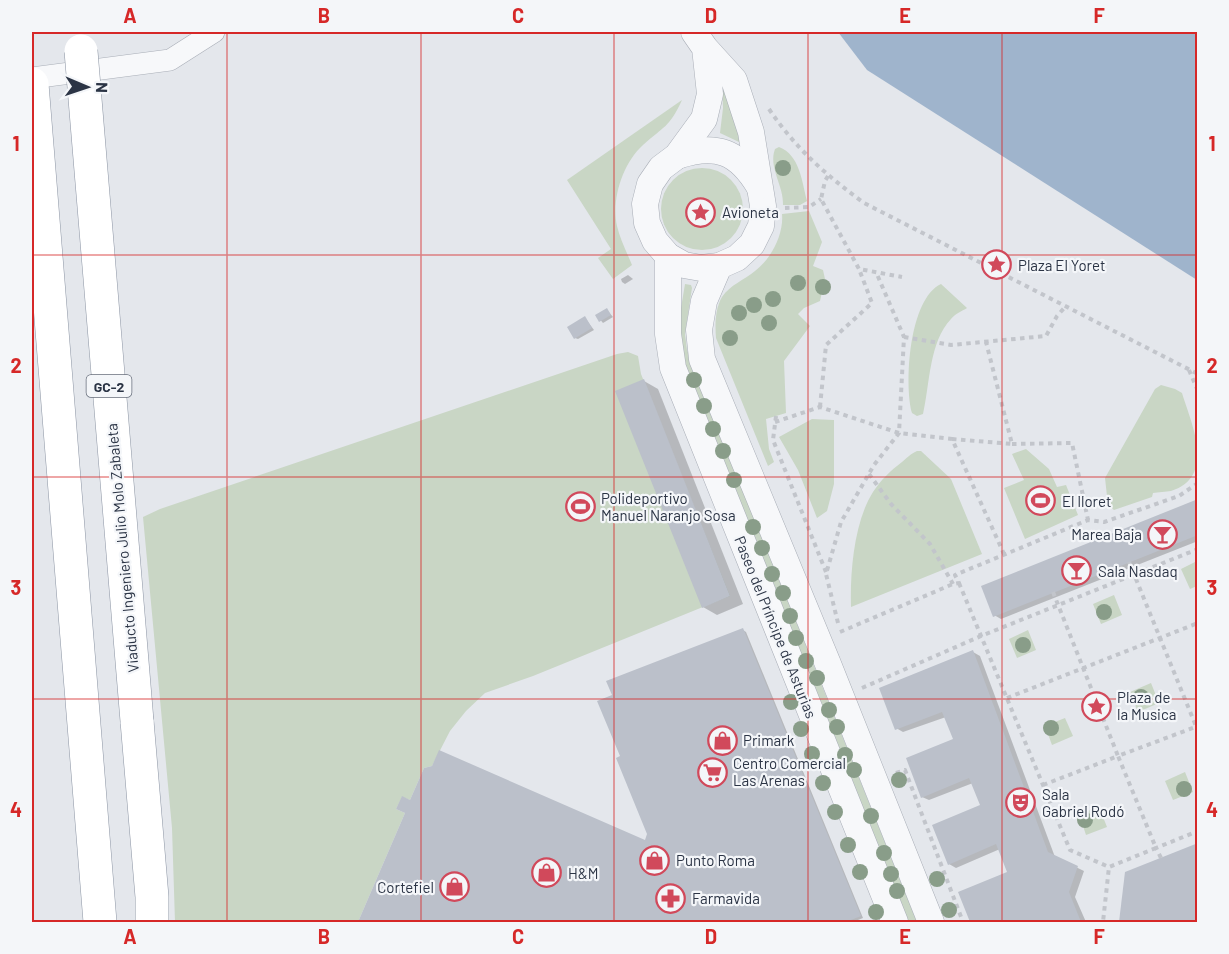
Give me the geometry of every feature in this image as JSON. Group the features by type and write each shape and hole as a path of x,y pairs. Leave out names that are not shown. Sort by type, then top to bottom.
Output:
{"highway":[{"name":"Viaducto Ingeniero Julio Molo Zabaleta","path":"81,41 152,897 152,922"},
{"path":"32,84 100,922"}],"street":[{"path":"32,78 170,60 214,32"},
{"path":"700,40 734,80 751,132 763,206 761,226 752,244 737,258 719,266 702,268 684,265 668,256 655,241 647,223 645,204 650,184 661,168 677,156 704,119 710,94 700,40"},
{"path":"677,156 696,150 716,150 734,157 749,170 759,186"},
{"name":"Paseo del Príncipe de Asturias","path":"668,256 668,334 673,368 895,922"},
{"path":"719,266 704,301 699,330 702,358 931,922"}],"path":[{"path":"764,101 781,127 828,176 864,203 1197,374"},
{"path":"819,407 826,345 872,303 859,269 821,199 828,176"},
{"path":"859,269 902,277"},
{"path":"826,574 841,522 869,474 899,434 904,337 876,272"},
{"path":"904,337 951,345 1046,336 1057,316 1066,306"},
{"path":"986,342 1011,444"},
{"path":"1189,369 1197,391"},
{"path":"775,422 819,407 899,434 1011,444 1072,443 1088,520"},
{"path":"776,416 773,440 826,574 843,640"},
{"path":"952,439 1004,555"},
{"path":"869,474 891,504 930,544 953,584"},
{"path":"1197,483 1179,496 1104,522 1088,520 955,575 1070,850 1109,867 1197,831"},
{"path":"861,688 981,636 1197,549"},
{"path":"1043,785 1197,728 1128,562"},
{"path":"840,632 953,584 959,584"},
{"path":"1053,592 1161,858"},
{"path":"1006,698 1197,623"},
{"path":"858,678 866,699"},
{"path":"894,774 905,770 963,922"},
{"path":"1103,922 1109,867"}],"green space":[{"path":"722,84 742,141 739,142 720,133 723,108"},
{"path":"682,100 669,122 643,145 624,171 617,193 616,216 617,226 632,265 613,279 598,258 611,249 567,180"},
{"path":"779,147 792,156 799,170 807,201 800,205 783,205 773,163 775,149"},
{"path":"702,168 718,171 731,180 740,193 743,209 740,225 731,238 718,247 702,250 686,247 673,238 664,225 661,209 664,193 673,180 686,171"},
{"path":"809,211 822,242 813,266 823,270 825,279 820,301 804,308 798,314 810,326 784,361 786,413 766,419 769,449 774,462 768,466 716,338 717,312 725,293 761,266 771,253 779,238 782,214"},
{"path":"685,284 691,285 692,288 685,334 687,350 917,922 908,922 681,354 679,320"},
{"path":"941,284 967,308 953,317 938,339 931,364 923,414 917,416 912,413 910,399 909,363 912,343 922,306 930,293"},
{"path":"628,352 638,356 641,374 730,596 533,676 485,693 450,731 432,766 424,768 410,800 402,797 396,809 405,813 358,922 175,922 172,828 143,517 160,509"},
{"path":"1161,385 1182,393 1197,448 1197,462 1193,474 1185,484 1171,491 1153,493 1152,497 1114,510 1108,505 1105,478 1155,389"},
{"path":"812,419 834,420 834,484 827,511 817,518 798,470 779,437"},
{"name":"El lloret","path":"1026,449 1049,469 1057,487 1066,485 1078,515 1025,539 1004,488 1024,480 1012,454"},
{"path":"917,451 921,451 951,479 982,554 851,607 851,578 861,518 879,484"},
{"path":"1197,561 1197,586 1190,589 1181,569"},
{"path":"1114,595 1122,615 1101,624 1093,604"},
{"path":"1028,630 1036,650 1017,658 1009,639"},
{"path":"1151,683 1159,703 1138,712 1130,692"},
{"path":"1065,718 1073,736 1052,745 1045,726"},
{"path":"1185,772 1193,792 1173,800 1165,781"},
{"path":"1099,807 1107,827 1086,835 1079,814"}],"water":[{"path":"838,32 1197,32 1197,280 867,70"}],"building":[{"path":"607,308 611,315 599,322 595,315"},
{"path":"585,316 592,328 574,339 567,327"},
{"path":"644,379 730,596 702,608 615,391"},
{"path":"1198,499 1198,535 993,617 981,586"},
{"name":"Centro Comercial Las Arenas","path":"743,628 861,916 851,920 852,922 358,922 405,813 396,809 402,796 410,800 424,768 432,766 439,750 645,840 647,834 616,758 620,756 597,701 612,695 606,681"},
{"path":"973,650 1048,852 1078,866 1069,892 1081,922 970,922 958,892 1007,872 996,844 948,865 932,825 980,805 969,778 921,798 906,758 953,739 942,712 895,730 879,688"},
{"path":"1198,843 1198,922 1119,922 1125,872"}],"place":[{"name":"Avioneta","path":"701,212"},
{"name":"Plaza El Yoret","path":"997,265"},
{"name":"El lloret","path":"1041,501"},
{"name":"Polideportivo Manuel Naranjo Sosa","path":"580,507"},
{"name":"Marea Baja","path":"1163,534"},
{"name":"Sala Nasdaq","path":"1077,571"},
{"name":"Plaza de la Musica","path":"1096,706"},
{"name":"Primark","path":"722,740"},
{"name":"Centro Comercial Las Arenas","path":"712,772"},
{"name":"Sala Gabriel Rodó","path":"1021,803"},
{"name":"Punto Roma","path":"655,860"},
{"name":"H&M","path":"547,873"},
{"name":"Cortefiel","path":"455,887"},
{"name":"Farmavida","path":"671,898"}]}
